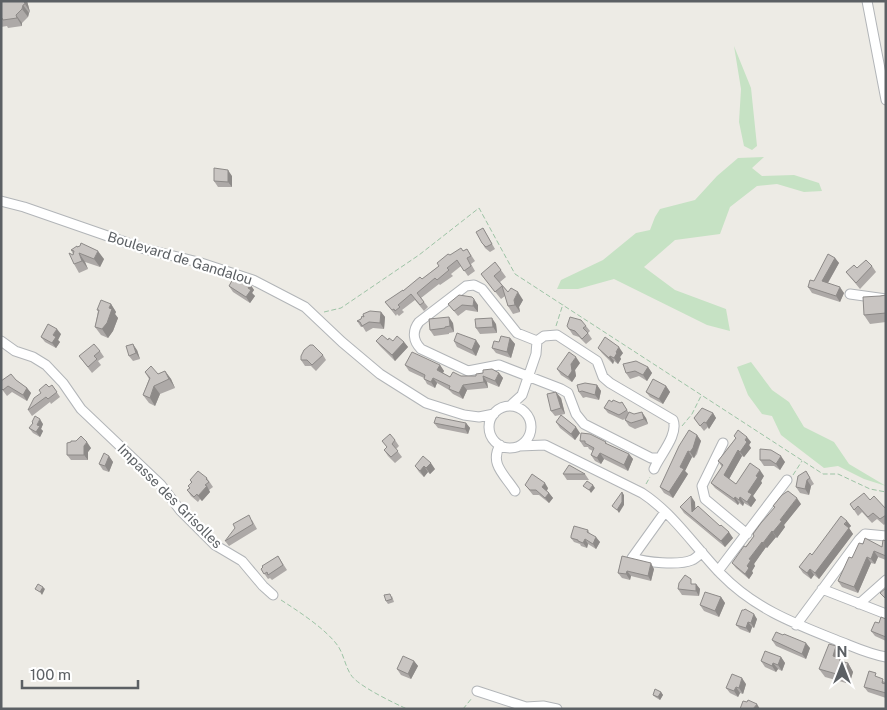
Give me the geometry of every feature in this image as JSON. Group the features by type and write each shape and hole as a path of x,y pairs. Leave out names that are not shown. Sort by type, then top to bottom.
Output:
{"street":[{"path":"867,1 886,100"},
{"name":"Boulevard de Gandalou","path":"2,204 145,249 198,262 254,280 304,307 380,374 426,403 472,417 489,429"},
{"path":"537,341 517,333 482,289 474,285 466,286 419,322 414,334 417,345 421,349 468,371 499,365 561,388 568,393 576,414 584,424 651,458 658,458"},
{"path":"850,294 886,299"},
{"path":"537,341 544,336 557,335 597,361 603,377 610,383 673,420 676,426 654,469"},
{"name":"Impasse des Grisolles","path":"1,341 15,351 33,357 46,365 63,383 81,409 161,485 180,510 214,545 242,561 273,595"},
{"path":"537,341 536,354 522,395 510,406 498,410 491,419 489,429 495,441 506,447 532,444 544,445 642,493 656,502 718,571 751,600 796,624 868,653 886,657"},
{"path":"519,446 528,437 529,420 522,395"},
{"path":"510,406 523,411 544,445"},
{"name":"Boulevard de Gandalou","path":"472,417 494,414"},
{"path":"723,443 702,486 705,499 747,534"},
{"path":"500,445 496,452 496,463 515,491"},
{"path":"718,571 787,480"},
{"path":"666,512 632,558 641,561 677,563 692,560 702,552"},
{"path":"796,624 865,534 886,536"},
{"path":"859,604 886,580"},
{"path":"822,589 886,614"},
{"path":"477,691 526,707 543,706 558,709"}],"path":[{"path":"314,315 342,308 419,255 479,208 515,274 563,303 823,474 838,474 870,489 886,492"},
{"path":"552,334 563,303"},
{"path":"676,426 682,427 692,414 701,395"},
{"path":"787,480 791,478 802,460"},
{"path":"642,493 654,469"},
{"path":"273,595 306,616 338,645 350,674 355,680 407,709"},
{"path":"463,709 477,691"}],"green space":[{"path":"734,46 751,88 757,146 752,150 744,146 739,122 741,89"},
{"path":"764,157 752,168 762,176 794,175 819,183 822,191 804,192 777,184 757,186 730,207 720,234 675,240 644,267 675,290 726,309 730,331 707,325 614,279 578,289 557,289 561,280 603,260 636,233 650,230 660,209 695,200 717,176 738,158"},
{"path":"751,362 772,390 789,402 804,427 834,442 849,464 886,486 864,479 838,466 824,468 781,435 772,416 762,414 748,395 737,367"}],"building":[{"path":"1,1 24,1 25,4 16,15 17,18 3,20 1,18"},
{"path":"214,168 228,170 228,182 214,181"},
{"path":"483,228 492,244 486,247 476,232"},
{"path":"81,243 98,251 94,259 79,253 82,261 74,264 69,253 73,255 74,251 71,250 80,246"},
{"path":"461,248 463,251 467,249 471,256 467,258 471,266 464,271 457,260 437,280 435,278 417,293 424,302 420,305 411,294 398,305 400,307 395,311 385,302 403,291 420,277 422,279 439,266 437,263 448,254 450,255"},
{"path":"828,254 835,258 822,281 840,287 836,296 808,287 810,280 814,281"},
{"path":"866,260 872,266 856,283 846,272 854,265 857,268"},
{"path":"495,262 501,270 494,276 508,292 511,288 518,292 514,300 515,305 508,306 502,286 495,292 481,274"},
{"path":"234,277 250,284 248,288 251,290 246,297 229,286"},
{"path":"459,295 472,297 474,299 473,306 462,305 454,311 448,304"},
{"path":"886,295 886,313 864,315 863,297"},
{"path":"101,300 111,304 109,308 112,309 107,323 102,329 95,327 99,310 97,310"},
{"path":"370,311 381,312 380,323 369,322 362,326 357,321 362,316 364,317 363,314"},
{"path":"449,317 450,326 430,330 429,319"},
{"path":"570,317 581,320 586,326 583,328 588,333 582,339 567,326"},
{"path":"492,318 493,327 476,328 475,319"},
{"path":"48,324 57,329 53,335 56,337 52,343 41,337"},
{"path":"457,333 476,340 472,350 454,341"},
{"path":"382,335 388,340 389,338 393,341 397,336 404,342 392,355 376,341"},
{"path":"501,336 510,338 507,352 492,348 494,341 499,342"},
{"path":"605,337 619,347 614,358 610,356 609,358 598,348"},
{"path":"94,344 100,351 94,356 97,359 88,367 79,356"},
{"path":"133,344 136,353 129,356 126,346"},
{"path":"313,345 323,355 312,365 307,360 301,360 304,350"},
{"path":"412,352 440,365 437,370 450,377 453,372 461,376 476,376 476,374 483,373 483,370 492,369 499,373 495,381 483,376 484,382 463,385 459,393 449,389 450,386 433,378 431,382 424,379 425,375 405,365"},
{"path":"569,352 576,357 571,364 572,371 568,377 557,369"},
{"path":"636,361 648,367 643,375 635,371 626,373 623,364"},
{"path":"151,366 158,374 165,371 169,379 154,386 150,398 143,395 150,378 145,372"},
{"path":"11,374 27,388 23,395 8,386 3,390 1,388 1,381"},
{"path":"653,379 666,386 659,399 646,392"},
{"path":"585,383 597,385 595,395 582,391 579,392 577,385"},
{"path":"46,384 49,387 52,385 57,392 48,399 46,397 28,410 34,398 41,393 39,390"},
{"path":"556,392 561,408 551,411 547,394"},
{"path":"609,400 612,402 613,400 622,402 627,410 619,415 604,408"},
{"path":"702,408 713,413 706,423 704,422 700,426 694,418"},
{"path":"629,412 634,414 642,412 644,419 631,423 625,420"},
{"path":"561,415 576,427 571,434 556,422"},
{"path":"35,416 40,419 37,425 40,426 36,432 29,428"},
{"path":"436,417 466,423 465,429 434,423"},
{"path":"689,430 697,435 693,448 690,452 688,451 680,467 684,469 669,492 660,487 679,446"},
{"path":"738,430 747,437 745,440 747,442 740,452 738,450 724,475 736,484 750,463 760,470 756,476 758,477 748,492 752,494 747,502 740,497 739,500 735,497 734,499 711,483 723,465 718,461 736,438 734,436"},
{"path":"581,433 590,434 629,454 624,465 600,453 597,458 591,455 594,448 585,443 585,441 580,441"},
{"path":"390,434 395,440 392,444 398,451 391,457 384,450 387,447 382,441"},
{"path":"81,436 87,442 84,446 84,455 67,455 67,443 76,441"},
{"path":"760,449 771,450 781,456 776,464 770,460 760,460"},
{"path":"104,453 109,456 105,466 99,464"},
{"path":"423,456 431,463 426,468 424,466 420,471 415,466"},
{"path":"569,465 585,474 563,474"},
{"path":"198,471 209,482 198,496 197,494 194,497 187,490 192,482 190,480"},
{"path":"806,471 810,478 807,480 805,489 796,487 798,476"},
{"path":"532,474 545,483 542,487 549,493 545,498 536,490 530,490 525,485"},
{"path":"587,481 593,485 589,490 583,486"},
{"path":"788,491 797,498 780,520 782,521 749,559 751,560 747,566 749,568 745,574 732,563 775,507 773,506"},
{"path":"622,492 622,502 617,510 612,506"},
{"path":"864,493 870,500 874,496 886,509 886,515 880,519 873,513 868,517 858,506 854,510 850,504"},
{"path":"691,496 692,512 698,506 729,532 721,541 680,507"},
{"path":"249,515 253,524 225,541 235,528 233,524"},
{"path":"841,516 847,521 844,524 849,528 815,573 810,569 807,573 799,567 810,553 812,555"},
{"path":"574,526 588,530 587,532 596,537 593,544 585,539 583,543 571,538"},
{"path":"865,538 882,547 883,540 886,541 886,556 874,551 871,559 867,557 854,587 838,581 849,557 852,558 859,543 863,544"},
{"path":"278,556 283,565 268,575 267,572 264,574 261,569 262,566"},
{"path":"622,556 651,563 648,576 627,571 626,574 618,573"},
{"path":"685,575 691,579 691,584 696,584 696,591 678,589 679,583"},
{"path":"38,584 43,587 40,592 35,589"},
{"path":"886,588 886,598 885,598 880,593"},
{"path":"705,592 721,597 715,611 700,605"},
{"path":"390,594 392,599 386,601 384,595"},
{"path":"745,609 754,614 751,623 748,622 746,628 736,625 742,610"},
{"path":"881,617 886,619 886,637 871,631 875,622 879,623"},
{"path":"776,632 806,643 802,654 772,640"},
{"path":"829,644 836,646 833,656 840,658 840,661 848,663 845,674 840,673 840,675 819,669"},
{"path":"765,651 781,657 778,665 773,663 772,666 761,661"},
{"path":"403,656 414,661 408,674 397,669"},
{"path":"869,671 876,673 875,676 883,679 882,683 886,684 886,693 864,687"},
{"path":"732,674 742,678 739,688 736,687 734,691 726,688"},
{"path":"655,689 661,692 658,697 653,695"},
{"path":"748,700 757,704 753,709 740,709 743,701 747,702"}]}
